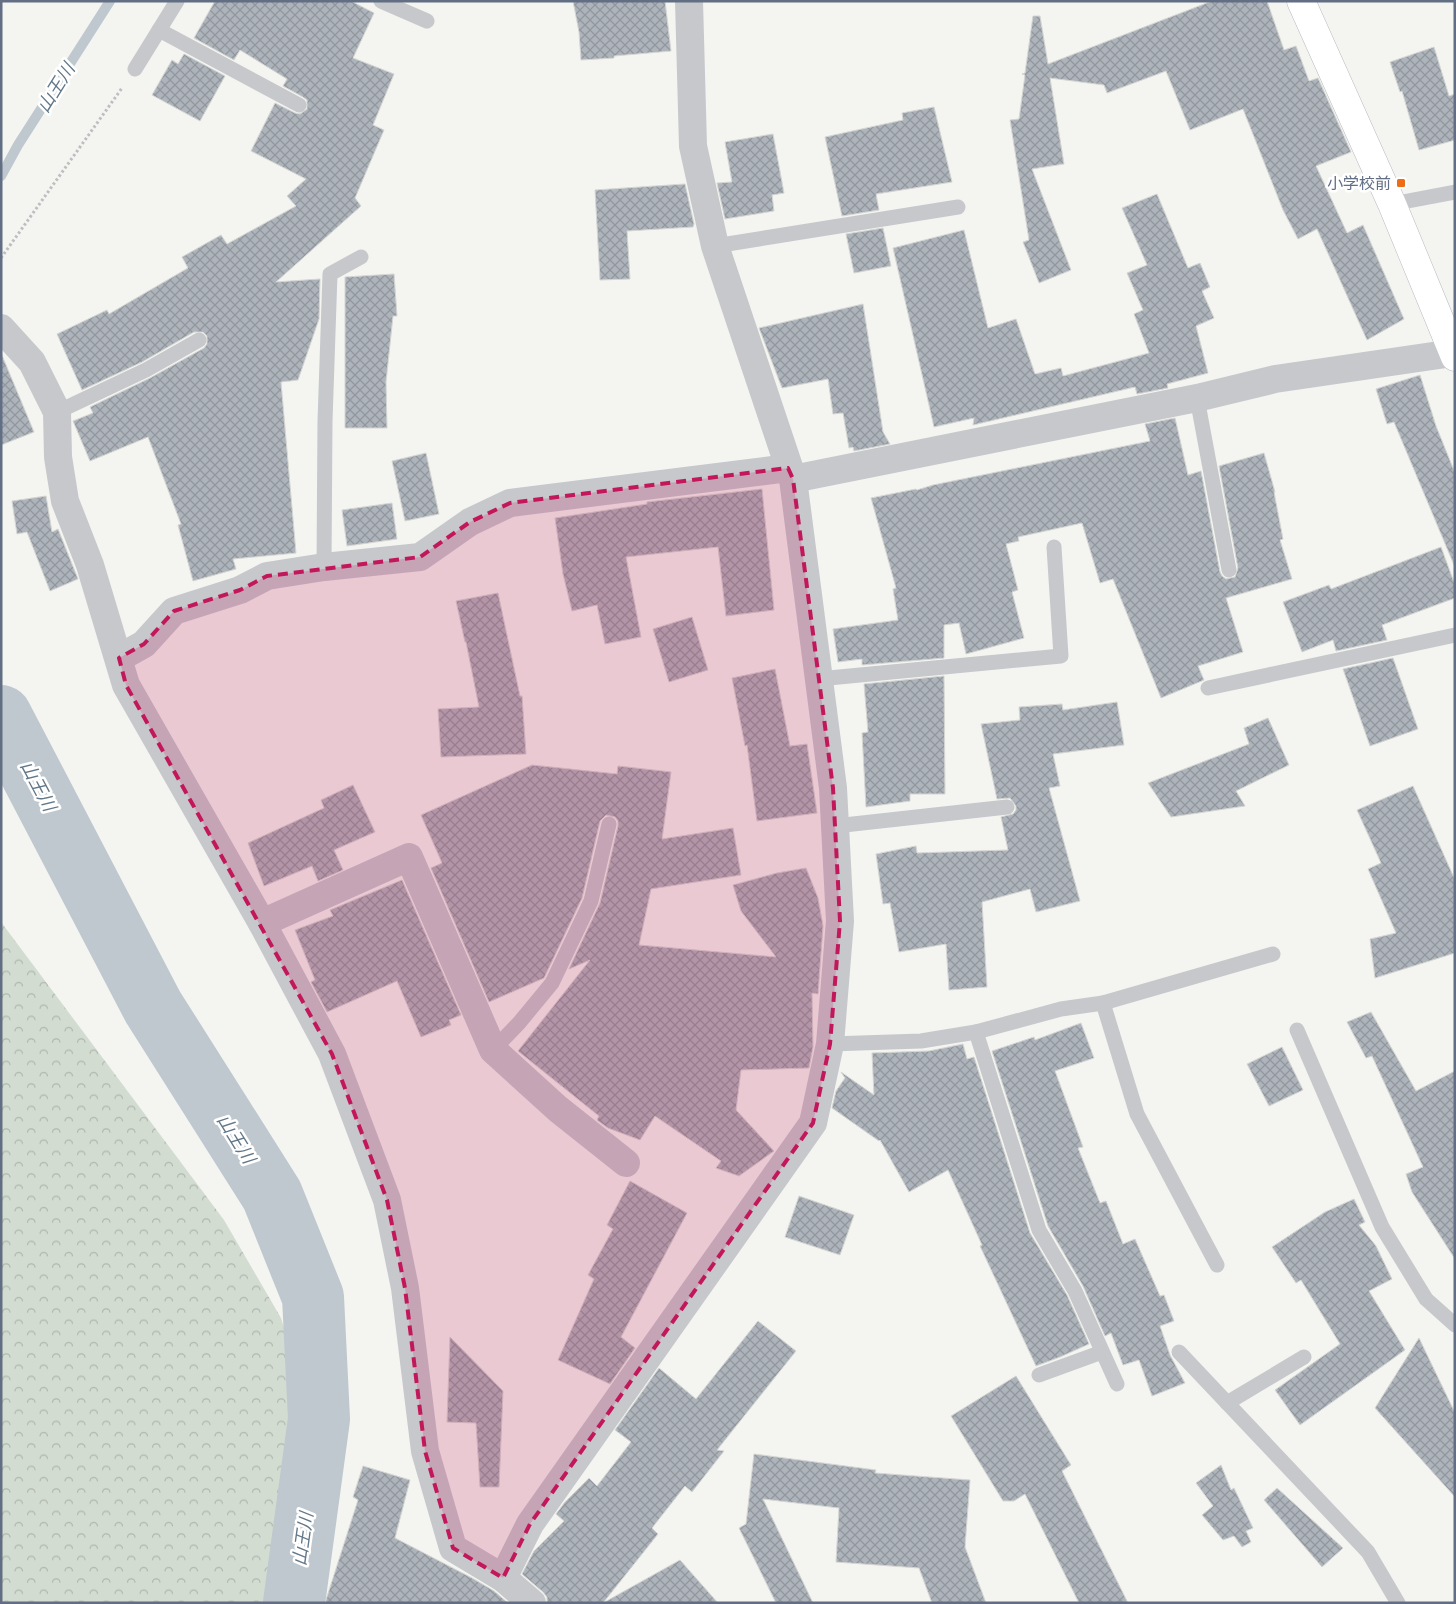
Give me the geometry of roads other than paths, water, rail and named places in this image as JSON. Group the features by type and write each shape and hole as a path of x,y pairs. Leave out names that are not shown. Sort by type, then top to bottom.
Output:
{"street":[{"path":"503,1578 530,1524 813,1123 830,1044 840,921 833,788 791,473 715,246 693,146 689,1"},
{"path":"119,658 144,644 174,611 240,590 267,576 324,566 420,557 470,522 510,503 791,473 1197,398 1275,379 1454,355 1392,204 1301,1"},
{"path":"1,328 32,362 57,412 58,457 65,501 90,565 126,685 262,923 332,1054 387,1200 405,1288 425,1451 453,1548 503,1578 532,1603"},
{"path":"262,923 409,857 493,1050 558,1109 626,1163"}],"lane":[{"path":"135,69 177,1"},
{"path":"381,1 426,20"},
{"path":"159,30 299,105"},
{"path":"1392,204 1455,192"},
{"path":"715,246 958,207"},
{"path":"324,566 325,422 330,274 362,257"},
{"path":"57,412 146,370 199,340"},
{"path":"1197,398 1229,570"},
{"path":"818,679 1061,656 1054,547"},
{"path":"1208,688 1455,635"},
{"path":"835,826 1007,807"},
{"path":"493,1050 519,1023 552,983 591,901 609,824"},
{"path":"830,1044 921,1041 976,1032 1061,1009 1103,1003 1272,954"},
{"path":"1103,1003 1137,1114 1217,1265"},
{"path":"1297,1030 1382,1227 1426,1299 1455,1325"},
{"path":"976,1032 1039,1230 1075,1292 1117,1384"},
{"path":"1039,1375 1102,1352"},
{"path":"1179,1352 1368,1552 1398,1603"},
{"path":"1227,1403 1304,1357"}],"waterway":[{"name":"山王川","path":"1,176 18,145 110,1"},
{"name":"山王川","path":"1,716 153,1007 272,1195 313,1297 319,1419 294,1603"}],"place":[{"name":"小学校前","path":"1401,183"}]}
